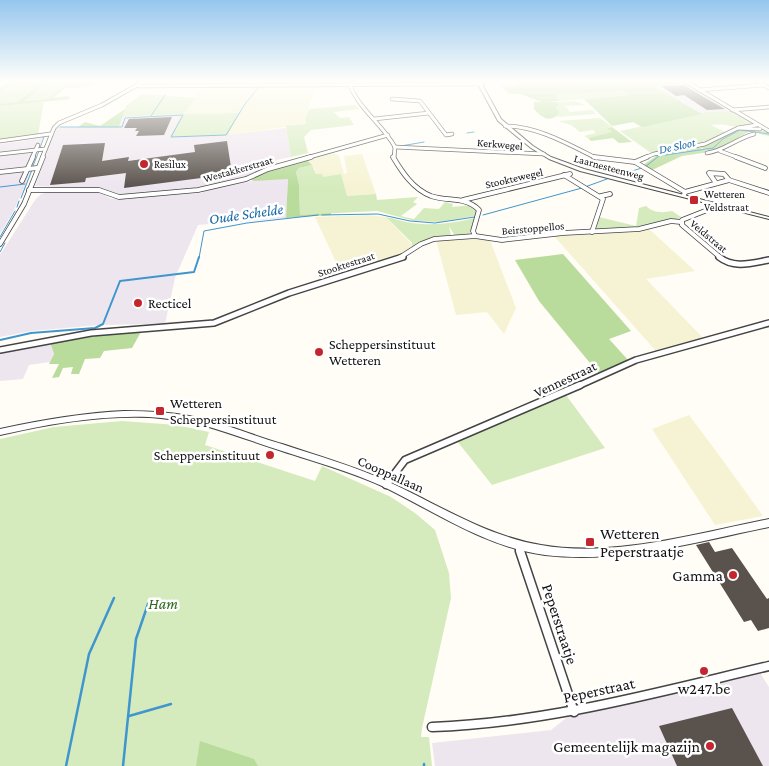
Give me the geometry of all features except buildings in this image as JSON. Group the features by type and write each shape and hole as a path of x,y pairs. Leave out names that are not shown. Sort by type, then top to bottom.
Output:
{"street":[{"path":"0,244 17,217 50,134 59,123 77,116"},
{"path":"371,116 388,135 395,147 393,157 403,174 421,190 435,197 463,200 476,206 478,216 473,231 475,236"},
{"path":"374,119 404,116"},
{"path":"431,116 446,135 452,134"},
{"name":"Laarnesteenweg","path":"496,116 505,126 544,154 582,170 684,194 769,218"},
{"path":"742,116 764,130"},
{"path":"505,126 516,126 559,139 598,159 635,162 654,154 705,144 738,128 757,125"},
{"path":"738,128 769,131"},
{"path":"0,141 50,134"},
{"path":"707,153 720,151 739,138 754,134"},
{"name":"Westakkerstraat","path":"29,190 99,190 119,197 198,190 246,178 268,169 388,135"},
{"path":"22,181 38,145"},
{"name":"Kerkwegel","path":"395,147 544,154"},
{"path":"0,154 45,149"},
{"path":"720,151 767,168 769,173"},
{"path":"635,162 684,194 729,180 769,193"},
{"path":"0,172 37,168"},
{"path":"716,183 709,173 724,174 729,180"},
{"name":"Stooktewegel","path":"463,200 468,197 570,174"},
{"path":"564,175 583,188 601,196 610,194"},
{"path":"592,232 603,199 601,196"},
{"name":"Veldstraat","path":"720,205 681,222 683,228 726,262 738,266 769,260"},
{"name":"Beirstoppellos","path":"475,236 502,240 639,229 671,221 681,222"},
{"name":"Stooktestraat","path":"0,350 99,332 214,323 289,293 405,256 428,241 475,236"},
{"name":"Vennestraat","path":"386,485 405,460 534,406 636,360 719,335 769,323"},
{"name":"Cooppallaan","path":"0,432 94,415 125,414 181,418 206,423 324,461 386,485 467,526 518,545 567,552 607,552 769,523"},
{"name":"Peperstraatje","path":"518,545 574,712"},
{"name":"Peperstraat","path":"432,727 464,726 574,712 769,666"}],"shaded area":[{"path":"181,116 171,137 228,135 286,128 291,157 276,160 279,165 243,178 188,189 121,195 102,189 35,186 56,127 119,127 122,117"},
{"path":"237,116 305,116 306,124 228,135"},
{"path":"43,138 28,180 0,234 0,144"},
{"path":"334,153 339,156 344,174 347,173 344,156 362,154 376,194 346,196 316,174 315,169 307,160"},
{"name":"Recticel","path":"269,178 288,179 286,218 198,225 175,278 165,324 99,325 32,331 0,337 0,255 35,200 41,194 51,191 98,192 112,199 201,193 215,187"},
{"path":"368,215 386,217 413,246 405,254 342,275 315,217"},
{"path":"649,229 695,271 646,279 703,338 656,351 554,236"},
{"path":"472,237 490,240 516,308 504,334 487,312 456,315 436,240"},
{"path":"50,342 54,354 50,362 29,365 23,379 0,381 0,352"},
{"path":"689,415 763,516 715,525 652,429"},
{"path":"757,668 769,687 769,766 435,766 432,743 551,730 574,712"}],"green space":[{"path":"0,116 41,116 38,135 0,140"},
{"path":"115,116 123,116 119,127 78,127 85,122 100,126"},
{"path":"181,116 238,116 228,135 170,137"},
{"path":"306,116 349,117 354,125 311,130 304,137 308,153 291,157 286,126 306,124"},
{"path":"542,116 557,116 550,119"},
{"path":"601,116 694,116 642,127 633,122 612,126"},
{"path":"691,116 738,116 751,124 740,127 711,125 725,132 703,143 651,153 620,131"},
{"path":"600,118 612,127 608,127 613,132 588,138 584,136 596,133 593,130 580,132 571,125 558,121"},
{"path":"612,127 632,142 619,143 613,138 591,141 588,138 612,132 607,128"},
{"path":"737,128 769,132 769,136 750,131 712,152 699,147"},
{"path":"698,147 709,152 682,156 652,170 643,165 659,154"},
{"path":"307,160 312,165 299,168 296,172 299,185 300,215 331,213 331,215 286,218 288,179 254,181 250,179 268,170"},
{"path":"312,165 316,174 322,174 323,177 341,174 347,196 376,194 377,200 418,197 413,202 417,204 401,216 414,219 424,208 439,209 445,202 453,204 452,207 472,205 477,211 476,216 440,222 414,221 377,211 300,215 299,185 296,172 299,168"},
{"path":"646,206 658,212 672,211 681,217 665,223 640,228 596,229 599,217 636,226 639,208"},
{"path":"386,217 428,224 452,223 475,218 469,235 455,236 449,226 451,236 427,239 412,248 412,243"},
{"path":"563,254 631,331 609,339 628,360 599,374 539,301 515,260"},
{"path":"142,330 132,348 104,351 100,358 85,359 79,374 71,374 73,367 63,368 59,377 52,378 59,364 49,364 54,354 50,342"},
{"path":"566,395 605,448 492,485 457,441"},
{"name":"Ham","path":"122,421 177,425 209,432 205,445 315,481 322,466 391,497 415,513 435,530 449,573 451,598 422,728 421,737 429,737 432,766 0,766 0,439 54,427"},
{"path":"200,741 254,759 258,766 196,766"}],"waterway":[{"path":"60,127 122,127 125,118 169,116"},
{"path":"183,116 171,137 226,135 238,116"},
{"name":"De Sloot","path":"616,176 645,167 659,156 713,148 723,139 740,130 769,134"},
{"path":"467,133 474,132"},
{"path":"40,148 44,137 42,137"},
{"path":"401,146 424,142"},
{"path":"33,166 39,151"},
{"path":"21,198 32,170"},
{"name":"Oude Schelde","path":"585,187 607,179"},
{"path":"0,187 25,184"},
{"name":"Oude Schelde","path":"483,215 582,188"},
{"path":"17,207 19,201"},
{"path":"0,237 15,211"},
{"name":"Oude Schelde","path":"322,215 378,214 410,221 435,223 475,217"},
{"name":"Oude Schelde","path":"199,258 204,231 247,223 318,215"},
{"path":"0,252 5,243"},
{"name":"Oude Schelde","path":"0,340 31,333 95,328 103,324 120,281 194,272 199,257"},
{"path":"66,766 89,654 114,598"},
{"path":"123,766 136,639 148,604"},
{"path":"129,716 171,704"}],"place":[{"name":"Resilux","path":"144,164"},
{"name":"Wetteren Veldstraat","path":"694,200"},
{"name":"Recticel","path":"138,303"},
{"name":"Scheppersinstituut Wetteren","path":"319,352"},
{"name":"Wetteren Scheppersinstituut","path":"160,411"},
{"name":"Scheppersinstituut","path":"270,455"},
{"name":"Wetteren Peperstraatje","path":"590,542"},
{"name":"Gamma","path":"733,575"},
{"name":"w247.be","path":"704,671"},
{"name":"Gemeentelijk magazijn","path":"710,746"}]}
